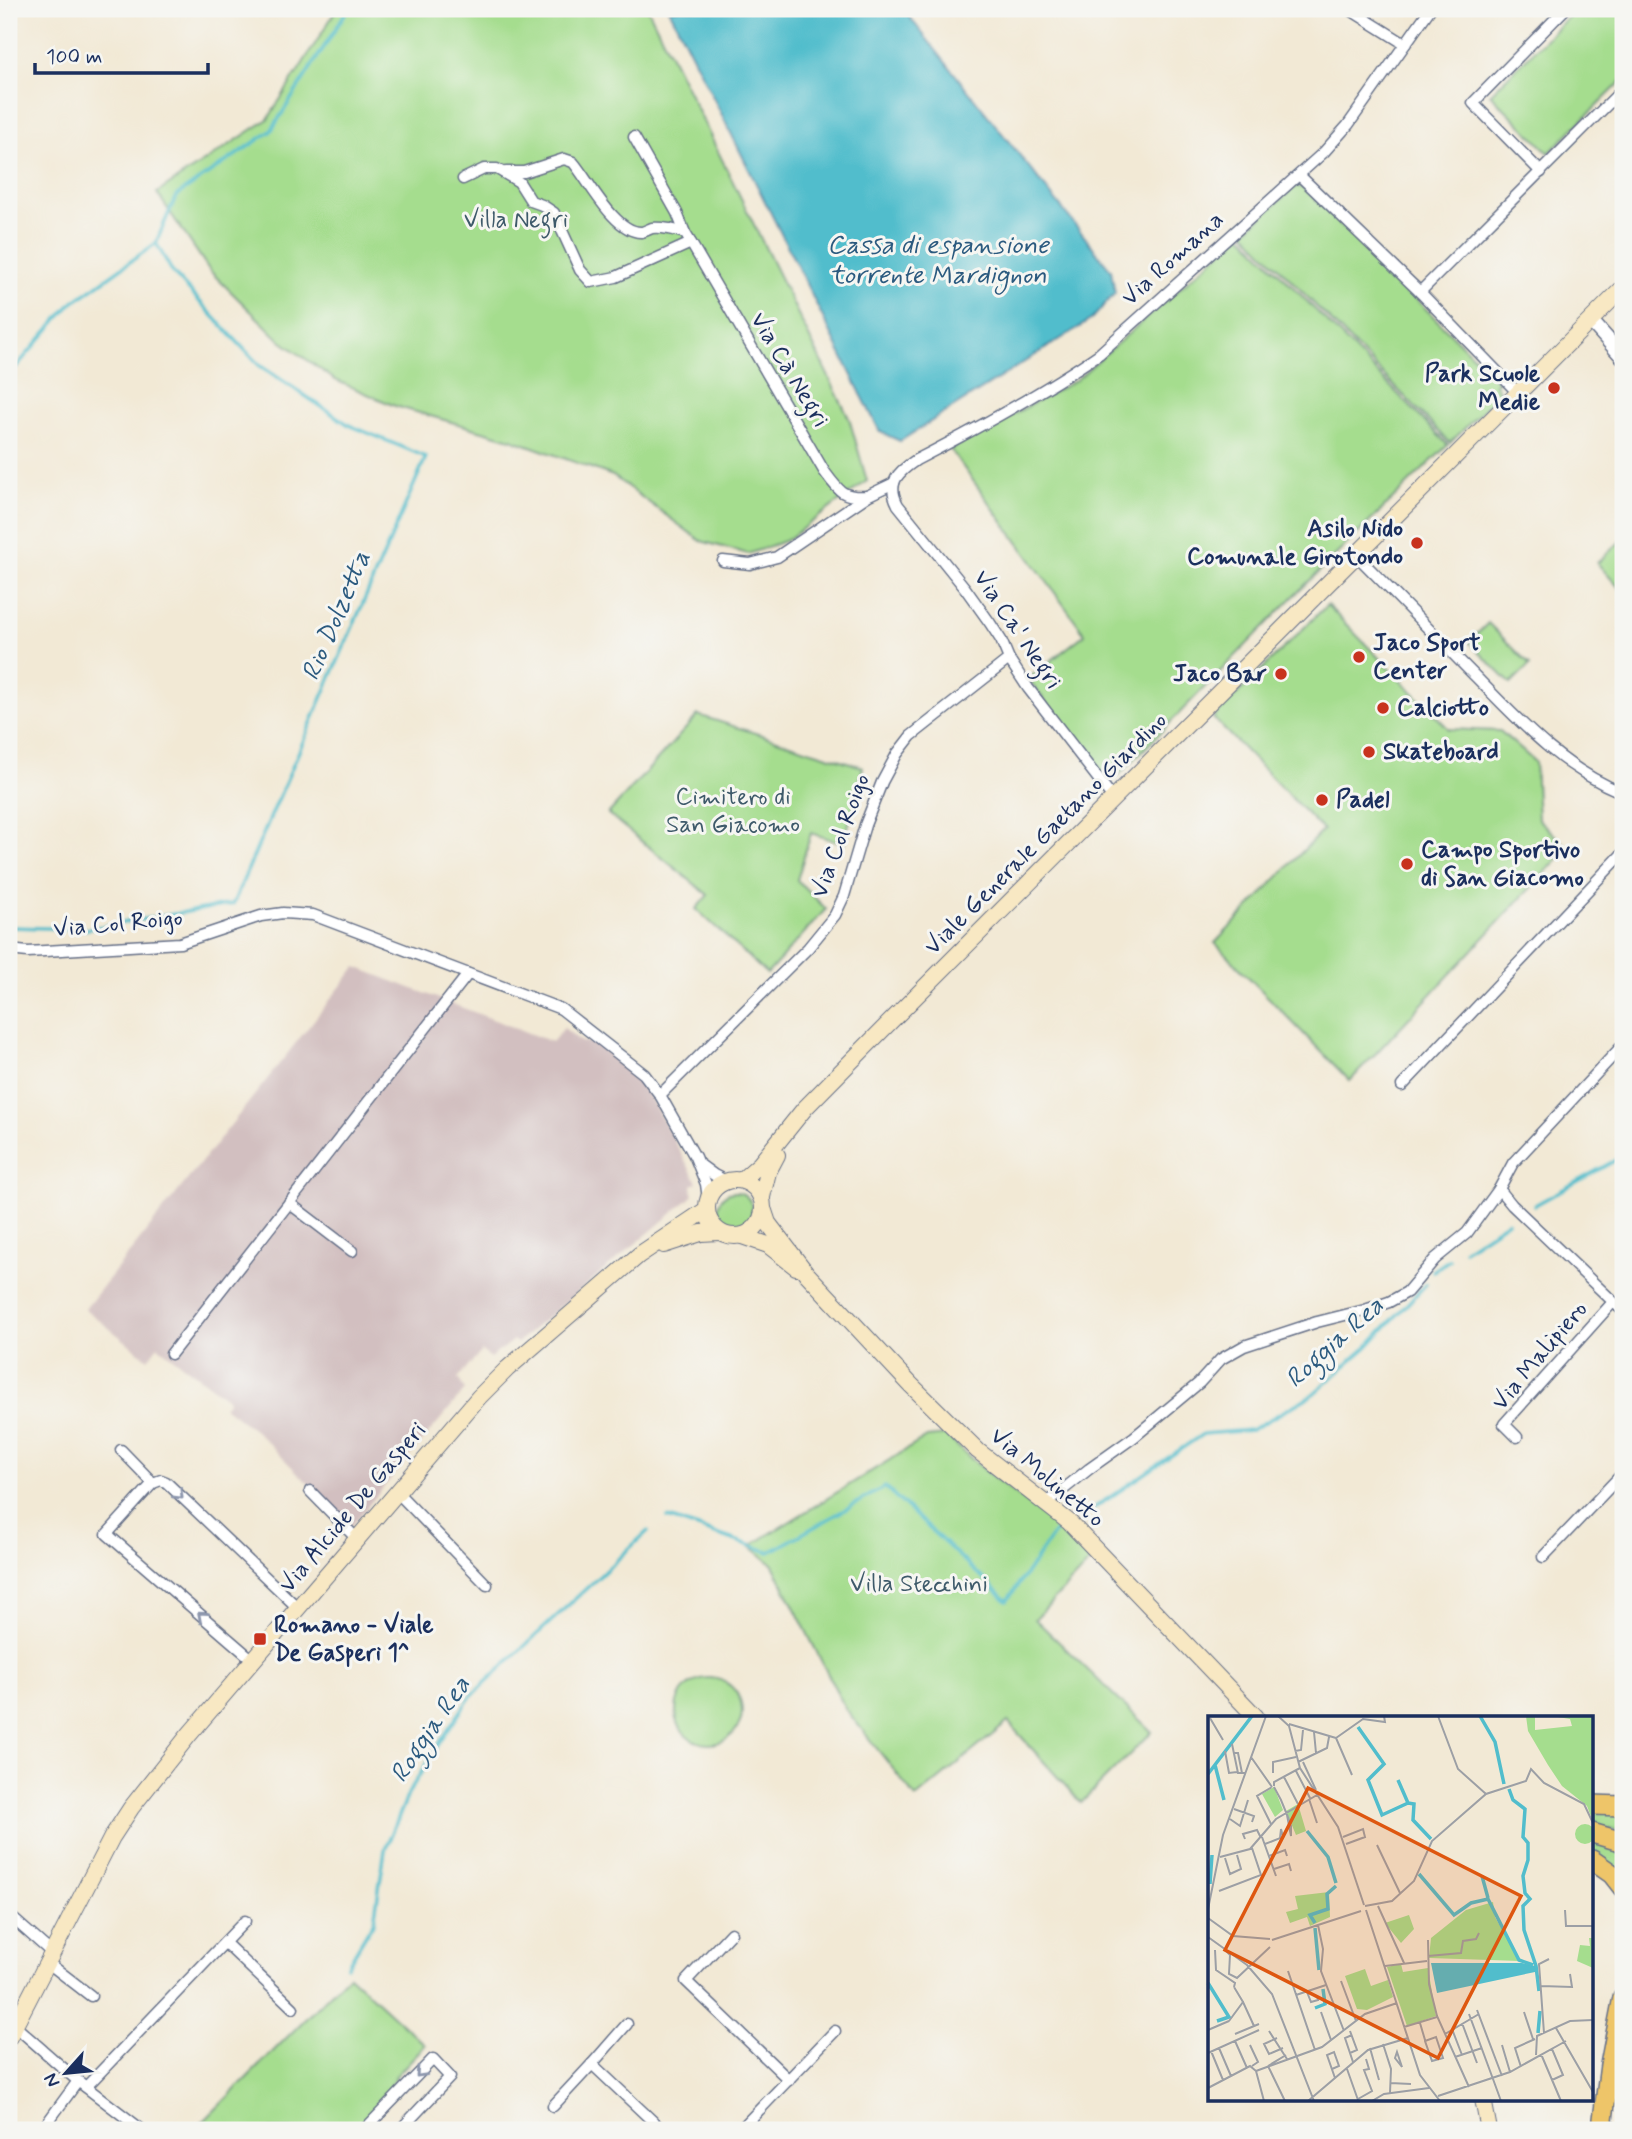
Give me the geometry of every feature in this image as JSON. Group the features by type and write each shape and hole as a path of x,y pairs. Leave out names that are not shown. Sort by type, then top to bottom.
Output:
{"highway":[{"path":"1594,1805 1623,1806"},
{"path":"1594,1834 1623,1842"},
{"path":"1594,1861 1612,1874 1623,1888"},
{"path":"1605,2130 1603,2119 1610,2065 1623,1997"},
{"path":"1611,2130 1623,2048"}],"main road":[{"name":"Viale Generale Gaetano Giardino","path":"734,1181 760,1164 798,1116 950,961 1623,288"},
{"name":"Viale Generale Gaetano Giardino","path":"763,1204 768,1172 798,1116"},
{"path":"734,1181 750,1184 763,1204 757,1227 742,1236 727,1236 713,1226 707,1204 718,1185 734,1181"},
{"name":"Via Alcide De Gasperi","path":"12,2031 112,1837 131,1808 188,1736 479,1396 639,1255 707,1204"},
{"name":"Via Molinetto","path":"763,1204 768,1223 807,1274 902,1376 978,1451 1069,1522 1255,1716"},
{"name":"Via Alcide De Gasperi","path":"639,1255 694,1235 719,1232"},
{"name":"Via Molinetto","path":"742,1236 768,1245 807,1274"},
{"path":"1483,2100 1489,2130"}],"street":[{"path":"1349,9 1405,44"},
{"name":"Via Romana","path":"894,483 900,473 916,460 1031,397 1099,354 1324,152 1348,125 1430,9"},
{"path":"1541,172 1473,103 1564,9"},
{"path":"1420,292 1623,89"},
{"name":"Via Cà Negri","path":"634,137 688,238 824,471 839,492 852,497 867,496"},
{"path":"463,179 484,169 524,172 564,159 573,162 607,210 631,229 642,232 651,228 667,229 688,238"},
{"path":"506,172 519,182 531,201 554,213 580,270 591,282 617,276 688,238"},
{"path":"1299,175 1420,292 1518,393"},
{"path":"1591,321 1623,357"},
{"path":"723,561 750,564 777,557 867,496 894,483"},
{"name":"Via Ca' Negri","path":"894,483 893,496 898,505 984,614 1001,640 1009,659 1035,697 1113,798"},
{"path":"1356,555 1530,732 1571,766 1623,793"},
{"name":"Via Col Roigo","path":"660,1095 808,948 835,915 844,896 865,825 882,782 897,754 911,736 1009,659"},
{"path":"1402,1086 1623,853"},
{"name":"Via Col Roigo","path":"9,950 28,952 180,943 261,916 283,913 313,915 561,1009 644,1074 660,1095 706,1184 707,1204"},
{"path":"171,1354 468,974"},
{"path":"1045,1504 1134,1437 1213,1370 1221,1359 1244,1346 1317,1322 1365,1310 1389,1302 1407,1292 1435,1259 1467,1233 1499,1189 1513,1163 1623,1045"},
{"name":"Via Col Roigo","path":"696,1161 714,1175 734,1181"},
{"path":"1499,1189 1512,1205 1623,1311"},
{"path":"289,1203 352,1251"},
{"name":"Via Malipiero","path":"1517,1437 1504,1424 1613,1302"},
{"path":"121,1450 153,1483"},
{"path":"1543,1557 1623,1473"},
{"path":"254,1661 107,1534 153,1483 161,1480 298,1608"},
{"path":"310,1491 356,1538"},
{"path":"396,1491 487,1585"},
{"path":"9,1914 91,1996"},
{"path":"42,2130 82,2084 246,1921"},
{"path":"731,1933 686,1981 789,2080"},
{"path":"225,1943 293,2008"},
{"path":"553,2106 627,2024"},
{"path":"12,2031 142,2130"},
{"path":"740,2130 835,2031"},
{"path":"364,2130 433,2059 450,2077 400,2130"},
{"path":"592,2064 662,2130"}],"shaded area":[{"path":"356,967 552,1042 564,1028 581,1042 595,1042 631,1071 643,1085 697,1182 692,1185 693,1195 689,1199 517,1343 513,1340 490,1358 482,1351 458,1378 465,1390 351,1526 259,1434 224,1407 229,1400 158,1346 148,1359 85,1309"}],"green space":[{"name":"Villa Negri","path":"337,9 648,9 849,418 867,481 787,540 748,554 701,541 613,476 511,439 395,406 335,380 281,341 210,271 157,193 268,119"},
{"path":"1576,9 1623,9 1623,80 1549,153 1490,94"},
{"path":"1296,186 1305,188 1498,381 1495,384 1500,393 1450,443 1244,232"},
{"path":"1241,234 1448,445 1295,595 1115,779 1108,780 1030,681 1030,677 1085,634 950,449 1076,380"},
{"path":"1623,539 1623,592 1597,563"},
{"path":"1327,605 1449,729 1500,731 1535,762 1538,819 1568,848 1350,1081 1215,943 1323,830 1213,718"},
{"path":"1488,623 1530,665 1511,684 1469,642"},
{"name":"Cimitero di San Giacomo","path":"698,715 863,767 844,844 811,833 797,880 826,909 767,974 696,909 708,895 608,814"},
{"path":"735,1192 747,1197 752,1209 747,1221 735,1226 723,1221 718,1209 723,1197"},
{"name":"Villa Stecchini","path":"946,1435 963,1452 1057,1527 1092,1560 1035,1619 1152,1732 1081,1803 1008,1722 916,1798 845,1708 773,1565 750,1546 927,1437"},
{"path":"709,1678 722,1681 732,1688 739,1698 742,1711 739,1724 732,1734 722,1741 709,1744 696,1741 686,1734 679,1724 676,1711 679,1698 686,1688 696,1681"},
{"path":"1594,1809 1623,1811 1623,1833 1594,1826"},
{"path":"1594,1839 1623,1847 1623,1881 1594,1857"},
{"path":"349,1975 425,2045 395,2077 391,2084 398,2092 361,2130 195,2130"}],"water":[{"name":"Cassa di espansione torrente Mardignon","path":"669,9 903,9 1111,270 1115,293 1092,319 900,441 880,432"}],"waterway":[{"name":"Rio Dolzetta","path":"9,927 87,929 233,904 426,457 349,425 259,365 173,273 156,243 176,196 271,131 348,9"},
{"name":"Rio Dolzetta","path":"9,375 71,304 155,244"},
{"name":"Roggia Rea","path":"1535,1205 1623,1156"},
{"name":"Roggia Rea","path":"1464,1250 1508,1221"},
{"name":"Roggia Rea","path":"1433,1271 1449,1260"},
{"name":"Roggia Rea","path":"1081,1517 1203,1434 1251,1430 1312,1395 1366,1348 1426,1284"},
{"name":"Roggia Rea","path":"668,1518 770,1552 885,1487 1007,1601 1055,1532"},
{"name":"Roggia Rea","path":"347,1966 374,1921 385,1850 409,1792 471,1696 648,1531"}],"place":[{"name":"Park Scuole Medie","path":"1554,388"},
{"name":"Asilo Nido Comunale Girotondo","path":"1417,543"},
{"name":"Jaco Sport Center","path":"1359,657"},
{"name":"Jaco Bar","path":"1281,674"},
{"name":"Calciotto","path":"1383,708"},
{"name":"Skateboard","path":"1369,752"},
{"name":"Padel","path":"1322,800"},
{"name":"Campo Sportivo di San Giacomo","path":"1407,864"},
{"name":"Romano - Viale De Gasperi 1^","path":"260,1639"}]}
